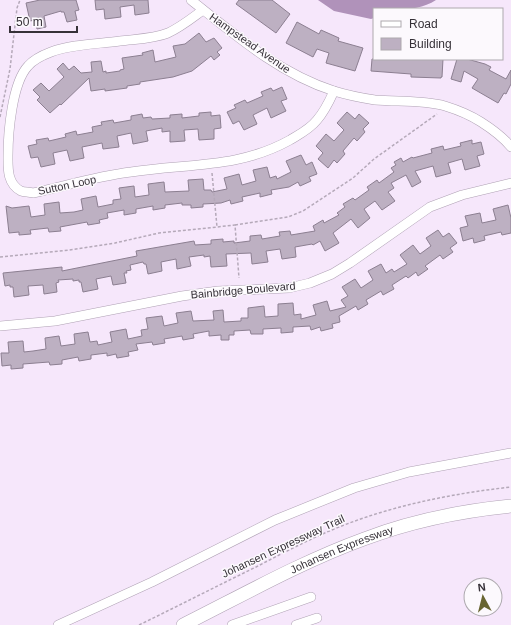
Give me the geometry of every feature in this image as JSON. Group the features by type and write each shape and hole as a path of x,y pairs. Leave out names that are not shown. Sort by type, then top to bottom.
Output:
{"highway":[{"name":"Johansen Expressway","path":"184,625 298,567 365,538 427,520 485,508 511,506"}],"street":[{"name":"Hampstead Avenue","path":"191,0 279,66 306,80 334,91 375,100 416,102 442,106 469,115 492,128 511,147"},
{"name":"Sutton Loop","path":"203,10 186,23 167,33 58,50 38,58 28,66 19,80 13,104 8,139 8,173 12,183 21,191 33,193 130,172 212,164 245,158 264,152 303,132 317,121 328,105 334,91"},
{"name":"Bainbridge Boulevard","path":"0,326 55,321 182,296 218,291 289,288 310,283 332,274 350,263 430,207 462,195 511,183"},
{"path":"58,625 152,582 275,520 354,488 409,472 511,453"},
{"path":"232,625 312,597"},
{"path":"296,625 317,618"}],"path":[{"path":"0,116 10,69 17,8 20,0"},
{"path":"0,257 69,250 115,243 159,233 217,228 288,217 303,211 353,178 384,151 438,113 442,106"},
{"path":"212,164 217,228"},
{"path":"235,225 239,278"},
{"name":"Johansen Expressway Trail","path":"139,625 298,546 352,522 383,512 430,500 466,493 511,487"}],"shaded area":[{"path":"318,0 436,0 429,4 414,8 373,8 373,18 371,19 334,11"}],"building":[{"path":"40,0 76,0 79,10 75,11 77,20 67,22 64,12 61,11 44,16 46,27 37,29 35,20 30,21 26,3"},
{"path":"95,0 148,0 149,13 135,15 134,5 120,7 121,17 105,19 104,9 96,10"},
{"path":"239,0 272,0 290,14 276,33 236,4"},
{"path":"297,22 319,34 321,30 339,38 338,41 363,48 355,71 326,63 329,53 317,49 313,57 286,43"},
{"path":"199,33 206,42 214,38 222,48 217,52 220,55 214,60 211,56 192,71 173,77 140,82 140,84 127,86 127,88 105,91 105,89 91,91 89,78 61,105 60,104 50,113 37,100 40,97 33,90 41,83 49,91 64,77 57,69 63,63 69,70 74,66 81,73 92,72 91,62 101,61 103,72 120,71 124,69 122,58 143,55 142,53 153,50 155,62 176,57 173,46 185,44"},
{"path":"372,59 443,60 441,78 411,77 411,74 371,71"},
{"path":"457,60 471,60 485,64 491,67 489,70 506,79 511,70 511,84 506,94 504,93 498,103 472,88 478,79 464,71 461,82 451,79"},
{"path":"282,87 287,99 281,101 286,111 271,118 267,108 253,115 257,124 244,130 239,121 233,124 227,112 236,108 234,105 245,100 247,103 263,96 261,92 271,88 273,91"},
{"path":"211,112 211,116 220,115 221,128 214,129 214,139 199,140 198,129 184,130 185,141 170,142 170,131 162,132 162,128 146,131 148,141 133,144 131,133 117,136 119,147 103,149 102,143 82,147 84,158 70,161 67,150 53,153 55,164 41,167 38,157 31,158 28,146 37,144 36,140 48,138 49,141 66,137 65,134 76,131 77,135 93,132 92,127 102,125 101,122 113,120 114,123 131,120 131,116 142,114 143,118 151,117 152,119 170,118 170,115 182,114 182,118 199,116 199,113"},
{"path":"347,112 355,119 359,114 369,123 363,129 365,132 357,141 354,138 343,151 345,154 337,163 334,160 328,168 318,159 323,153 316,146 326,134 334,141 344,130 337,123"},
{"path":"472,140 472,144 481,142 484,154 477,156 480,166 465,170 462,159 448,163 451,173 436,177 433,166 415,171 421,182 412,187 406,175 391,183 394,188 388,192 395,201 382,210 375,201 364,209 370,218 358,228 351,219 333,233 339,243 325,251 320,241 313,245 295,247 296,257 282,259 280,249 266,251 268,262 252,264 251,253 226,254 227,266 211,267 210,256 204,257 204,255 189,257 191,266 177,269 176,259 161,262 162,271 148,274 146,264 143,262 130,265 131,270 124,273 126,283 113,285 111,276 96,279 98,289 83,292 81,282 79,282 79,280 73,281 73,279 58,280 59,282 56,283 57,292 44,294 43,285 28,286 29,295 14,297 13,287 10,287 10,285 5,286 3,273 62,267 62,271 137,256 136,251 194,241 195,245 211,244 211,240 223,239 223,242 234,241 234,243 250,241 250,236 261,235 262,239 280,236 279,232 290,231 291,235 315,231 313,226 323,220 324,223 339,215 337,213 345,207 343,204 353,198 355,200 369,190 367,187 377,180 379,183 394,172 391,168 396,165 394,162 401,158 403,162 412,157 432,153 431,149 443,146 444,150 461,146 460,143"},
{"path":"301,155 306,165 312,162 317,174 309,177 311,181 300,186 298,182 289,187 271,190 272,194 260,197 260,193 242,197 243,201 231,204 230,200 221,203 203,204 203,207 191,208 191,205 182,205 182,203 165,205 165,208 153,210 153,206 136,209 136,213 124,215 124,210 107,213 108,218 99,220 100,223 88,225 87,222 60,227 61,231 49,232 48,228 30,230 31,234 19,235 19,232 9,233 6,206 12,208 29,206 31,217 45,215 44,204 59,202 60,213 74,212 83,210 81,199 96,196 98,207 113,204 113,200 121,199 119,188 134,186 135,197 149,195 148,184 164,182 165,192 189,191 188,180 203,179 204,190 211,190 212,192 227,189 224,178 239,174 242,185 256,181 253,170 267,167 270,178 276,176 277,179 291,172 286,161"},
{"path":"508,205 511,218 511,233 502,235 501,232 484,236 485,240 474,243 473,238 463,241 460,228 468,226 465,216 480,213 482,223 496,220 493,209"},
{"path":"438,230 443,237 449,233 457,243 450,248 453,252 443,259 440,255 425,266 428,269 418,276 416,272 408,278 406,276 392,285 394,289 383,295 381,291 366,300 368,304 358,310 356,306 339,316 340,322 332,324 333,328 321,331 320,327 311,330 310,326 293,327 293,332 281,333 281,328 263,329 263,334 251,334 250,330 234,331 234,335 229,335 229,340 221,340 221,335 209,336 209,331 193,334 194,338 183,340 182,336 164,339 165,343 153,345 152,342 136,344 138,350 128,352 129,356 117,358 116,354 107,356 107,353 91,355 91,359 79,361 78,357 62,360 62,364 50,365 49,362 23,364 23,368 11,369 11,365 2,366 1,353 9,353 8,342 23,341 24,352 33,351 46,349 45,338 59,336 61,346 75,344 74,334 88,332 90,342 97,341 98,345 112,342 110,332 126,329 128,339 142,336 141,330 148,329 146,318 162,316 164,326 178,323 176,313 191,311 193,321 214,320 213,311 223,310 224,322 241,321 241,318 248,318 248,308 264,306 265,317 278,316 278,304 293,303 294,315 301,314 301,319 316,315 313,305 327,301 330,311 346,307 341,300 348,296 342,287 355,279 361,288 373,280 368,271 381,264 386,273 392,269 394,272 407,264 400,255 413,245 420,254 431,246 426,238"}]}
